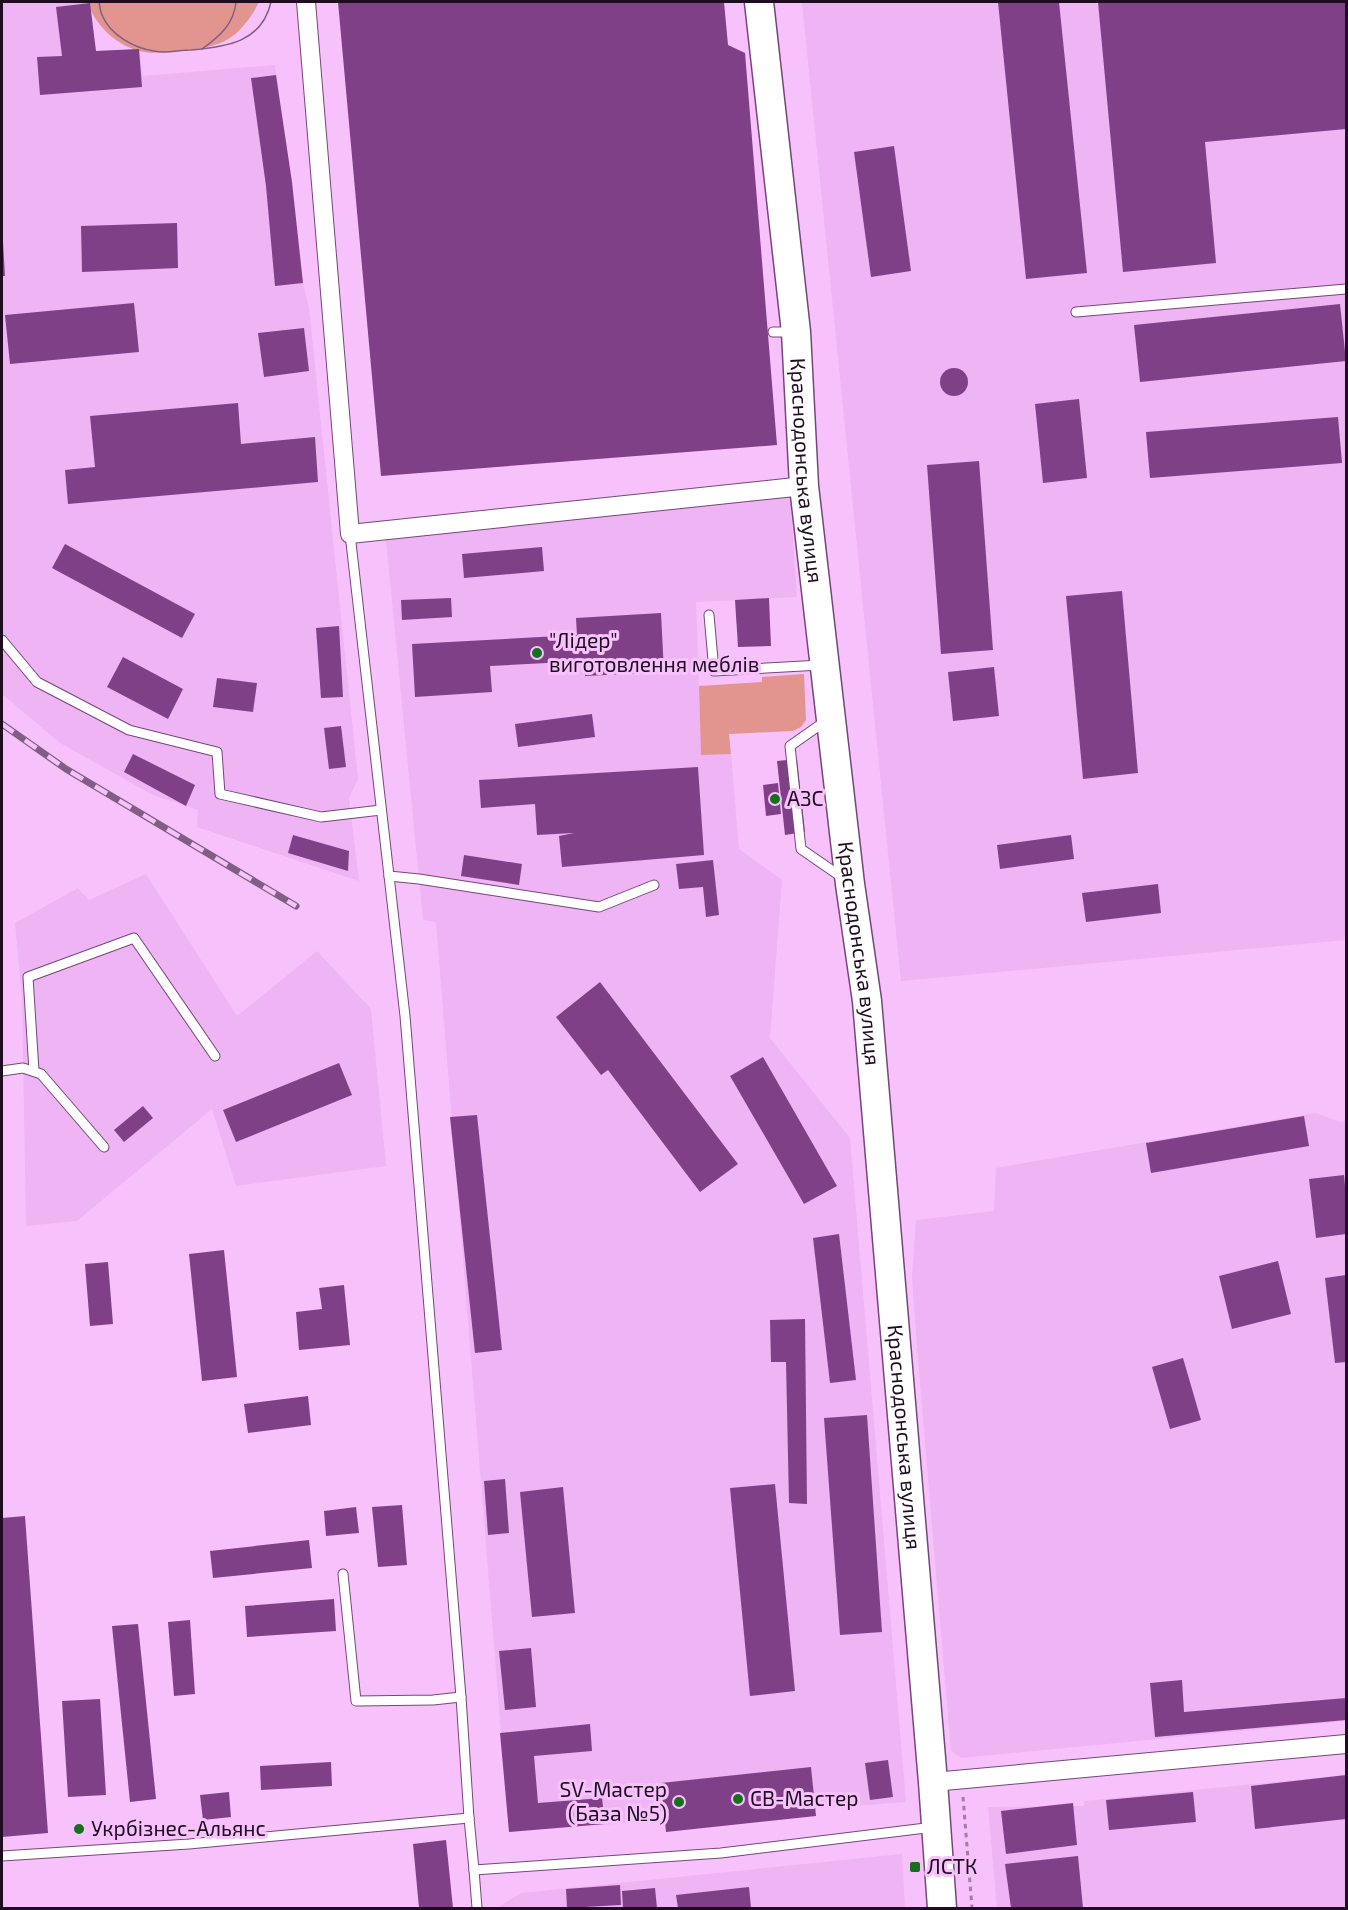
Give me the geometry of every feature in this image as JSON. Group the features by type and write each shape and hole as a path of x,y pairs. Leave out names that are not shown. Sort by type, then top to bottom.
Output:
{"main road":[{"name":"Краснодонська вулиця","path":"759,2 784,332 826,665 850,884 867,1001 942,1908"}],"street":[{"path":"306,2 350,534 804,486"},
{"path":"933,1782 1347,1744"}],"lane":[{"path":"1076,312 1347,289"},
{"path":"350,534 405,1016 477,1908"},
{"path":"709,615 714,671 826,665"},
{"path":"2,640 37,682 129,730 218,752 220,794 321,817 381,810"},
{"path":"831,717 790,746 801,849 850,884"},
{"path":"389,876 599,908 654,885"},
{"path":"34,1071 28,977 134,938 215,1056"},
{"path":"2,1071 23,1068 41,1074 104,1148"},
{"path":"343,1574 356,1701 434,1700 461,1697"},
{"path":"2,1856 189,1844 469,1818"},
{"path":"474,1870 721,1853 936,1826"}],"path":[{"path":"962,1779 972,1908"}],"shaded area":[{"path":"2,2 86,2 96,51 139,49 143,76 275,65 303,283 309,308 358,779 349,798 359,881 197,827 198,810 153,795 60,743 2,694"},
{"path":"87,2 259,2 242,28 224,41 199,49 153,53 134,49 116,40 102,27"},
{"path":"802,2 1346,2 1346,940 901,981"},
{"path":"790,495 797,597 696,602 701,749 731,754 739,849 782,880 770,1038 850,1138 906,1802 509,1832 436,922 423,920 386,540"},
{"path":"804,674 806,720 801,727 793,731 729,734 731,754 701,755 699,686 762,682 762,677"},
{"path":"146,874 237,1016 317,951 371,1009 386,1166 236,1186 212,1109 77,1221 26,1226 22,998 15,923 78,888 89,900"},
{"path":"1316,1113 1340,1122 1346,1121 1346,1721 961,1758 951,1751 917,1348 912,1277 916,1220 994,1211 996,1168"},
{"path":"1346,1775 1346,1908 997,1908 988,1807 1084,1806 1084,1801"},
{"path":"902,1854 905,1908 500,1908 521,1893"}],"building":[{"path":"338,2 724,2 728,45 745,53 777,445 381,476"},
{"path":"998,2 1059,2 1087,273 1026,279"},
{"path":"1098,2 1346,2 1346,129 1205,142 1216,263 1123,272"},
{"path":"90,3 96,51 139,49 142,87 40,95 37,57 62,56 56,7"},
{"path":"276,75 292,182 303,283 275,286 266,186 251,78"},
{"path":"894,146 911,271 871,277 854,152"},
{"path":"177,223 178,268 82,272 81,226"},
{"path":"3,242 5,276 2,276"},
{"path":"134,303 139,352 10,364 5,315"},
{"path":"1340,304 1346,361 1140,382 1134,325"},
{"path":"304,328 309,371 264,377 258,333"},
{"path":"954,368 964,372 968,382 964,392 954,396 944,392 940,382 944,372"},
{"path":"1079,399 1087,478 1043,483 1035,404"},
{"path":"238,403 241,444 315,437 318,482 68,504 65,470 95,467 90,416"},
{"path":"1338,417 1342,463 1150,478 1146,432"},
{"path":"979,461 993,650 941,654 927,465"},
{"path":"65,544 195,614 182,638 52,568"},
{"path":"542,547 544,571 464,578 462,554"},
{"path":"1122,591 1138,773 1083,779 1066,596"},
{"path":"451,598 452,617 402,620 401,600"},
{"path":"769,598 771,646 738,647 735,600"},
{"name":"\"Лідер\" виготовлення меблів","path":"661,613 664,672 585,676 585,661 490,666 492,692 415,697 412,644 577,635 576,618"},
{"path":"339,626 343,697 321,698 316,628"},
{"path":"123,657 183,689 168,719 107,687"},
{"path":"994,667 999,716 953,721 948,672"},
{"path":"217,678 257,683 253,712 213,707"},
{"path":"592,714 595,737 518,747 515,724"},
{"path":"341,726 346,767 329,769 324,728"},
{"path":"133,754 195,785 186,806 124,772"},
{"path":"797,759 805,832 785,835 777,761"},
{"path":"698,767 704,855 562,867 559,836 574,833 537,835 535,804 481,808 479,780"},
{"path":"778,783 781,814 766,816 763,785"},
{"path":"293,835 349,851 348,871 288,853"},
{"path":"1071,835 1074,859 1000,869 997,845"},
{"path":"464,855 522,864 519,885 461,876"},
{"path":"713,860 719,915 706,917 703,887 679,889 676,864"},
{"path":"1158,884 1161,913 1086,922 1082,893"},
{"path":"600,982 738,1164 700,1192 608,1070 601,1075 556,1017"},
{"path":"763,1057 837,1186 804,1204 730,1076"},
{"path":"339,1063 352,1095 236,1142 223,1110"},
{"path":"143,1106 153,1118 124,1142 114,1130"},
{"path":"477,1115 502,1350 475,1353 450,1117"},
{"path":"1304,1116 1309,1146 1151,1173 1146,1143"},
{"path":"1344,1175 1346,1234 1316,1238 1309,1179"},
{"path":"839,1234 856,1380 830,1383 813,1238"},
{"path":"224,1250 237,1377 202,1381 189,1254"},
{"path":"1278,1261 1291,1314 1232,1329 1219,1276"},
{"path":"108,1262 113,1324 90,1326 85,1264"},
{"path":"1346,1275 1346,1362 1335,1363 1325,1278"},
{"path":"344,1285 350,1345 299,1350 296,1312 322,1309 319,1288"},
{"path":"805,1319 807,1504 789,1503 786,1362 771,1362 770,1320"},
{"path":"1183,1358 1201,1420 1170,1429 1152,1367"},
{"path":"308,1396 311,1425 248,1433 244,1404"},
{"path":"867,1415 882,1632 840,1635 824,1418"},
{"path":"505,1479 509,1533 488,1535 484,1481"},
{"path":"775,1484 795,1691 750,1696 730,1488"},
{"path":"563,1487 575,1613 532,1617 520,1492"},
{"path":"402,1505 407,1565 378,1567 372,1507"},
{"path":"356,1507 359,1533 326,1536 324,1511"},
{"path":"25,1516 48,1833 2,1837 2,1518"},
{"path":"309,1540 312,1568 213,1578 210,1551"},
{"path":"334,1599 336,1631 247,1637 245,1606"},
{"path":"190,1620 195,1694 174,1696 168,1622"},
{"path":"138,1624 156,1799 130,1802 112,1626"},
{"path":"531,1648 536,1707 505,1710 499,1651"},
{"path":"1182,1680 1184,1712 1346,1698 1346,1720 1155,1737 1150,1683"},
{"path":"100,1699 106,1795 68,1797 62,1701"},
{"path":"590,1724 592,1751 534,1756 538,1803 602,1798 605,1824 509,1832 500,1733"},
{"path":"888,1760 893,1797 870,1800 865,1763"},
{"path":"331,1762 332,1786 261,1790 260,1766"},
{"name":"СВ-Мастер","path":"811,1767 816,1816 666,1832 661,1783"},
{"path":"1346,1775 1346,1819 1255,1829 1251,1786"},
{"path":"229,1792 231,1817 203,1820 200,1795"},
{"path":"1193,1792 1196,1822 1109,1830 1106,1800"},
{"path":"1073,1803 1077,1845 1006,1854 1001,1811"},
{"path":"446,1840 453,1908 419,1908 413,1844"},
{"path":"1078,1856 1083,1908 1011,1908 1005,1864"},
{"path":"620,1885 621,1905 567,1908 566,1889"},
{"path":"749,1887 751,1908 678,1908 676,1895"},
{"path":"655,1888 657,1908 623,1908 622,1891"}],"tram line":[{"path":"99,2 106,22 117,34 139,47 163,52 204,49 241,40 260,26 271,2"},
{"path":"202,49 225,29 235,10 236,2"}],"railway":[{"path":"2,724 66,769 296,906"}],"place":[{"name":"\"Лідер\" виготовлення меблів","path":"537,653"},
{"name":"АЗС","path":"775,799"},
{"name":"СВ-Мастер","path":"738,1799"},
{"name":"SV-Мастер (База №5)","path":"679,1802"},
{"name":"Укрбiзнес-Альянс","path":"79,1829"},
{"name":"ЛСТК","path":"915,1867"}]}
